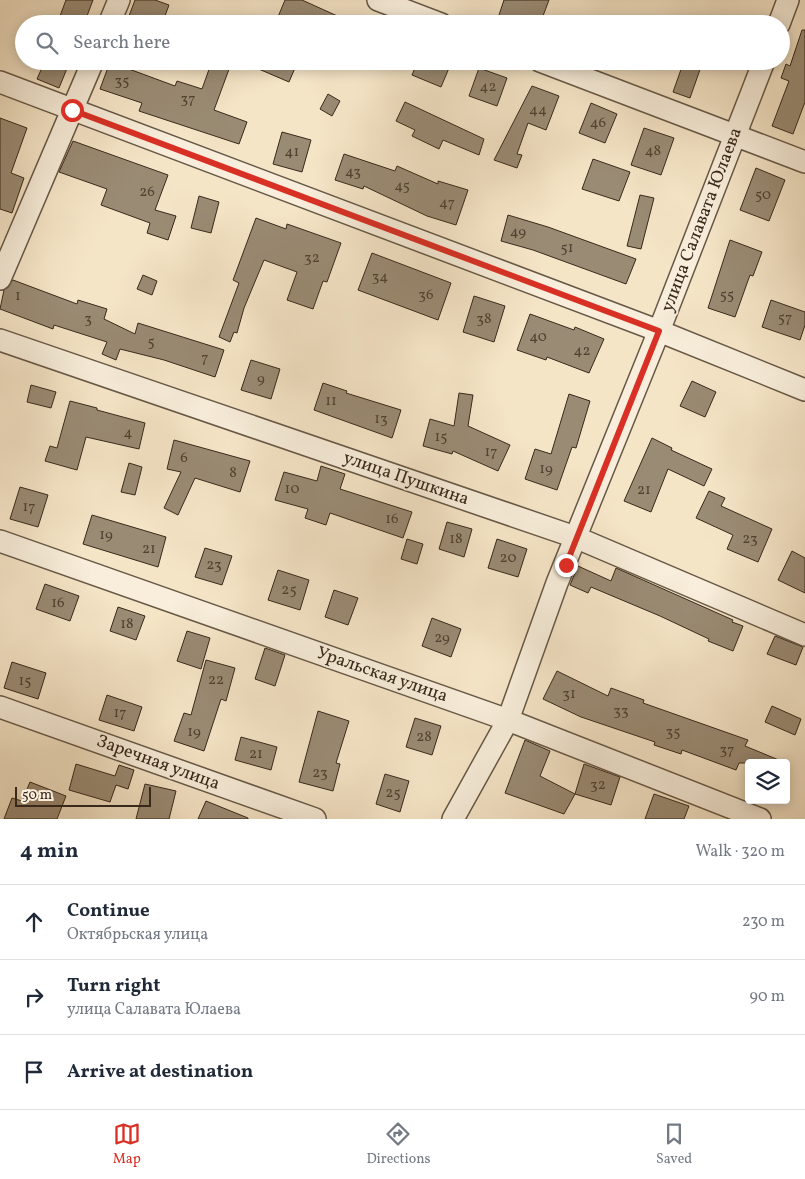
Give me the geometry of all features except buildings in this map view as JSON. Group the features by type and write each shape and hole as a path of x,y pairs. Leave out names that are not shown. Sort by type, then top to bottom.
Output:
{"street":[{"path":"113,15 119,0"},
{"path":"378,0 417,15"},
{"path":"782,15 788,0"},
{"path":"0,279 89,70"},
{"path":"564,70 805,162"},
{"name":"улица Салавата Юлаева","path":"453,819 508,720 575,537 659,331 760,70"},
{"path":"0,82 659,331 805,390"},
{"name":"улица Пушкина","path":"0,340 575,537 805,635"},
{"name":"Уральская улица","path":"0,541 508,720 760,819"},
{"name":"Заречная улица","path":"0,707 315,819"}],"route":[{"path":"72,110 659,331 575,537 566,565"}]}
